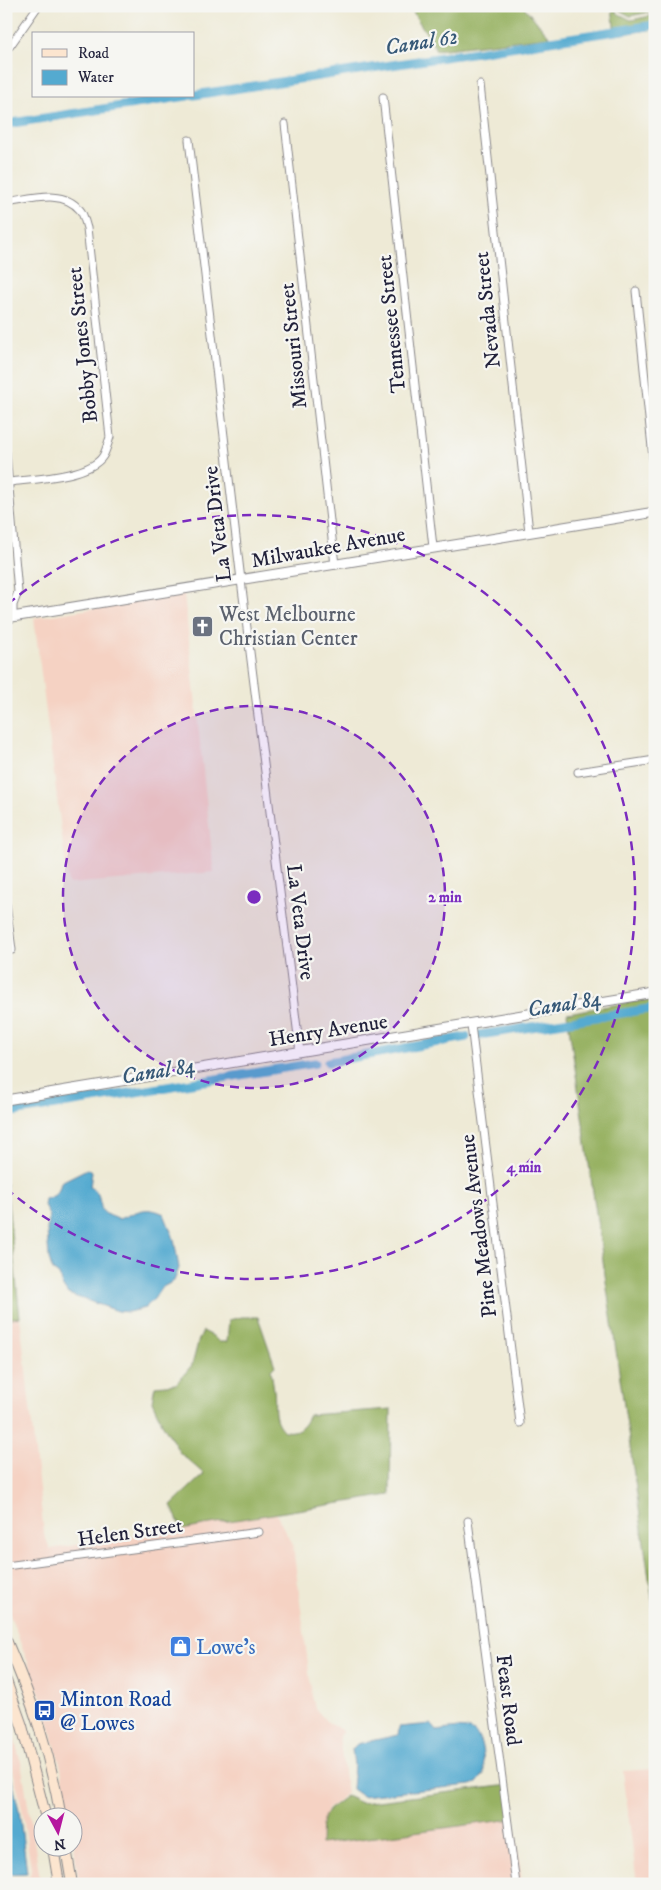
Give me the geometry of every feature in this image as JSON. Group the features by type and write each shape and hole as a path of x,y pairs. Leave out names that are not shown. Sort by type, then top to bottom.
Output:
{"main road":[{"path":"6,1640 44,1736 59,1808"},
{"path":"6,1681 22,1726 43,1808"},
{"path":"55,1858 59,1884"},
{"path":"68,1858 72,1884"}],"street":[{"path":"6,48 10,46 38,6"},
{"name":"Nevada Street","path":"480,85 529,532"},
{"name":"Tennessee Street","path":"383,97 433,547"},
{"name":"Missouri Street","path":"285,124 335,565"},
{"name":"La Veta Drive","path":"189,140 241,580 300,1052"},
{"name":"Bobby Jones Street","path":"6,204 55,196 67,200 81,211 87,228 110,437 103,456 91,468 62,475 10,482"},
{"path":"636,291 655,477"},
{"path":"6,453 18,592 10,618"},
{"name":"Milwaukee Avenue","path":"10,618 655,512"},
{"path":"578,772 655,760"},
{"path":"6,904 12,950"},
{"name":"Henry Avenue","path":"6,1100 655,993"},
{"name":"Pine Meadows Avenue","path":"471,1024 520,1423"},
{"name":"Feast Road","path":"468,1521 516,1884"},
{"name":"Helen Street","path":"6,1566 259,1532"}],"shaded area":[{"path":"184,594 214,872 68,884 34,618"},
{"path":"6,1316 11,1318 20,1317 44,1534 50,1549 276,1514 293,1546 315,1708 326,1721 343,1731 339,1736 347,1793 326,1810 321,1844 514,1818 522,1884 79,1884 76,1858 82,1858 82,1808 68,1808 61,1768 43,1702 6,1605"},
{"path":"6,1711 21,1762 32,1829 32,1858 37,1858 41,1884 6,1884 6,1878 28,1877 31,1869 22,1809 6,1740"},
{"path":"655,1769 655,1884 637,1884 623,1771"}],"green space":[{"path":"410,6 523,6 550,37 436,50"},
{"path":"612,6 615,6 617,13 631,20 655,15 655,29 615,35"},
{"path":"618,6 655,6 655,11 630,16 619,10"},
{"path":"655,998 655,1619 567,1013"},
{"path":"6,1184 20,1317 11,1318 6,1316"},
{"path":"242,1317 258,1317 275,1366 271,1370 275,1412 277,1422 284,1431 300,1429 309,1415 391,1409 390,1495 182,1530 171,1505 204,1474 180,1453 162,1423 152,1401 155,1386 176,1384 192,1365 203,1331 213,1336 219,1342 227,1342 229,1320"},
{"path":"509,1785 513,1819 321,1844 324,1816 327,1811 346,1796 361,1803"}],"water":[{"path":"87,1169 92,1172 90,1187 97,1192 102,1210 107,1214 119,1219 146,1210 164,1214 174,1239 179,1268 174,1281 161,1288 145,1308 128,1312 118,1311 68,1294 62,1285 59,1275 52,1270 47,1230 49,1215 44,1205 45,1199 56,1194 61,1182"},
{"path":"431,1724 437,1731 462,1729 471,1730 476,1734 482,1749 484,1774 477,1783 362,1796 352,1789 354,1765 352,1749 357,1744 398,1735 399,1727"},
{"path":"6,1755 19,1810 27,1873 6,1874"}],"waterway":[{"name":"Canal 62","path":"195,95 655,25"},
{"name":"Canal 62","path":"6,124 174,98"},
{"name":"Canal 84","path":"479,1035 655,1008"},
{"name":"Canal 84","path":"328,1062 466,1037"},
{"name":"Canal 84","path":"6,1113 315,1063"}],"place":[{"name":"West Melbourne Christian Center","path":"203,626"},
{"name":"Lowe's","path":"180,1647"},
{"name":"Minton Road @ Lowes","path":"44,1711"}]}
